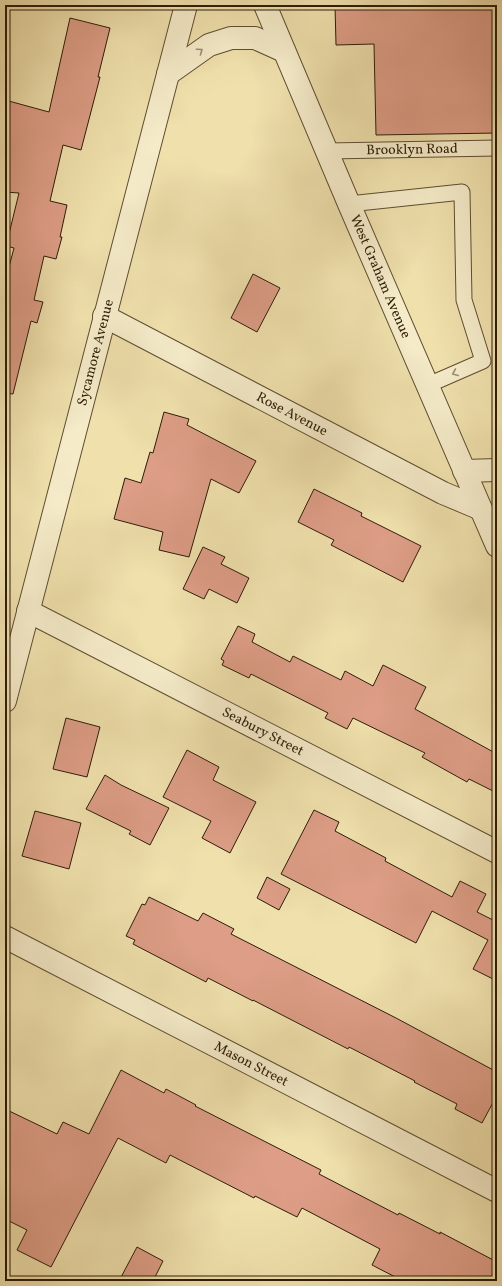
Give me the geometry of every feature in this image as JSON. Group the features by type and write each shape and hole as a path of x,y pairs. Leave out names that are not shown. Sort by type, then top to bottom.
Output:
{"street":[{"name":"Sycamore Avenue","path":"5,701 186,5"},
{"name":"West Graham Avenue","path":"265,5 349,204 497,546"},
{"path":"168,74 209,45 231,38 254,38 284,51"},
{"name":"Rose Avenue","path":"104,316 443,493 481,509"},
{"path":"464,471 497,470"},
{"name":"Seabury Street","path":"28,611 497,852"},
{"name":"Mason Street","path":"5,937 497,1191"}],"lane":[{"name":"Brooklyn Road","path":"327,150 497,148"},
{"path":"349,204 462,192 464,300 483,361 428,385"}],"building":[{"path":"335,5 497,5 497,133 376,135 374,44 336,45"},
{"path":"70,18 110,28 98,77 100,77 81,150 63,145 50,201 67,205 60,237 62,237 56,259 44,256 34,300 43,302 37,323 31,321 13,394 5,393 5,282 14,248 6,246 19,193 5,192 5,100 49,112"},
{"path":"253,274 280,288 257,332 231,318"},
{"path":"164,412 189,419 187,425 256,461 239,493 211,479 189,557 159,550 163,532 114,519 125,478 141,483 150,452 153,453"},
{"path":"314,489 362,513 361,516 421,546 403,582 331,545 334,540 298,522"},
{"path":"203,547 225,557 221,564 249,578 237,603 209,589 204,599 183,589"},
{"path":"238,626 255,634 252,642 290,662 293,656 341,680 345,671 373,686 383,665 426,687 415,709 497,754 497,793 469,779 467,782 422,757 425,753 353,718 347,729 325,718 328,713 251,674 249,678 222,665 224,661 221,659"},
{"path":"66,718 100,727 87,777 53,769"},
{"path":"187,750 219,767 213,780 256,802 230,853 202,838 211,821 163,797"},
{"path":"105,775 121,785 169,808 150,845 129,834 131,831 86,809"},
{"path":"314,810 339,822 335,831 386,858 385,861 452,897 460,881 486,894 477,912 497,922 497,981 473,969 488,940 432,911 416,943 281,874"},
{"path":"35,811 81,823 69,869 22,856"},
{"path":"267,877 290,889 279,910 257,898"},
{"path":"149,897 198,921 203,913 234,929 231,934 396,1018 497,1072 497,1095 482,1123 455,1109 457,1104 349,1047 348,1049 208,978 206,982 133,944 135,940 126,936 142,904 145,905"},
{"path":"121,1070 164,1093 166,1089 196,1105 195,1106 321,1170 319,1174 398,1215 399,1213 440,1234 440,1232 497,1262 497,1281 403,1281 372,1265 380,1249 302,1208 297,1217 255,1196 254,1198 170,1155 166,1163 118,1138 51,1267 17,1250 27,1230 5,1219 5,1109 57,1134 63,1122 89,1134"},
{"path":"137,1247 163,1261 153,1281 119,1281"}]}
